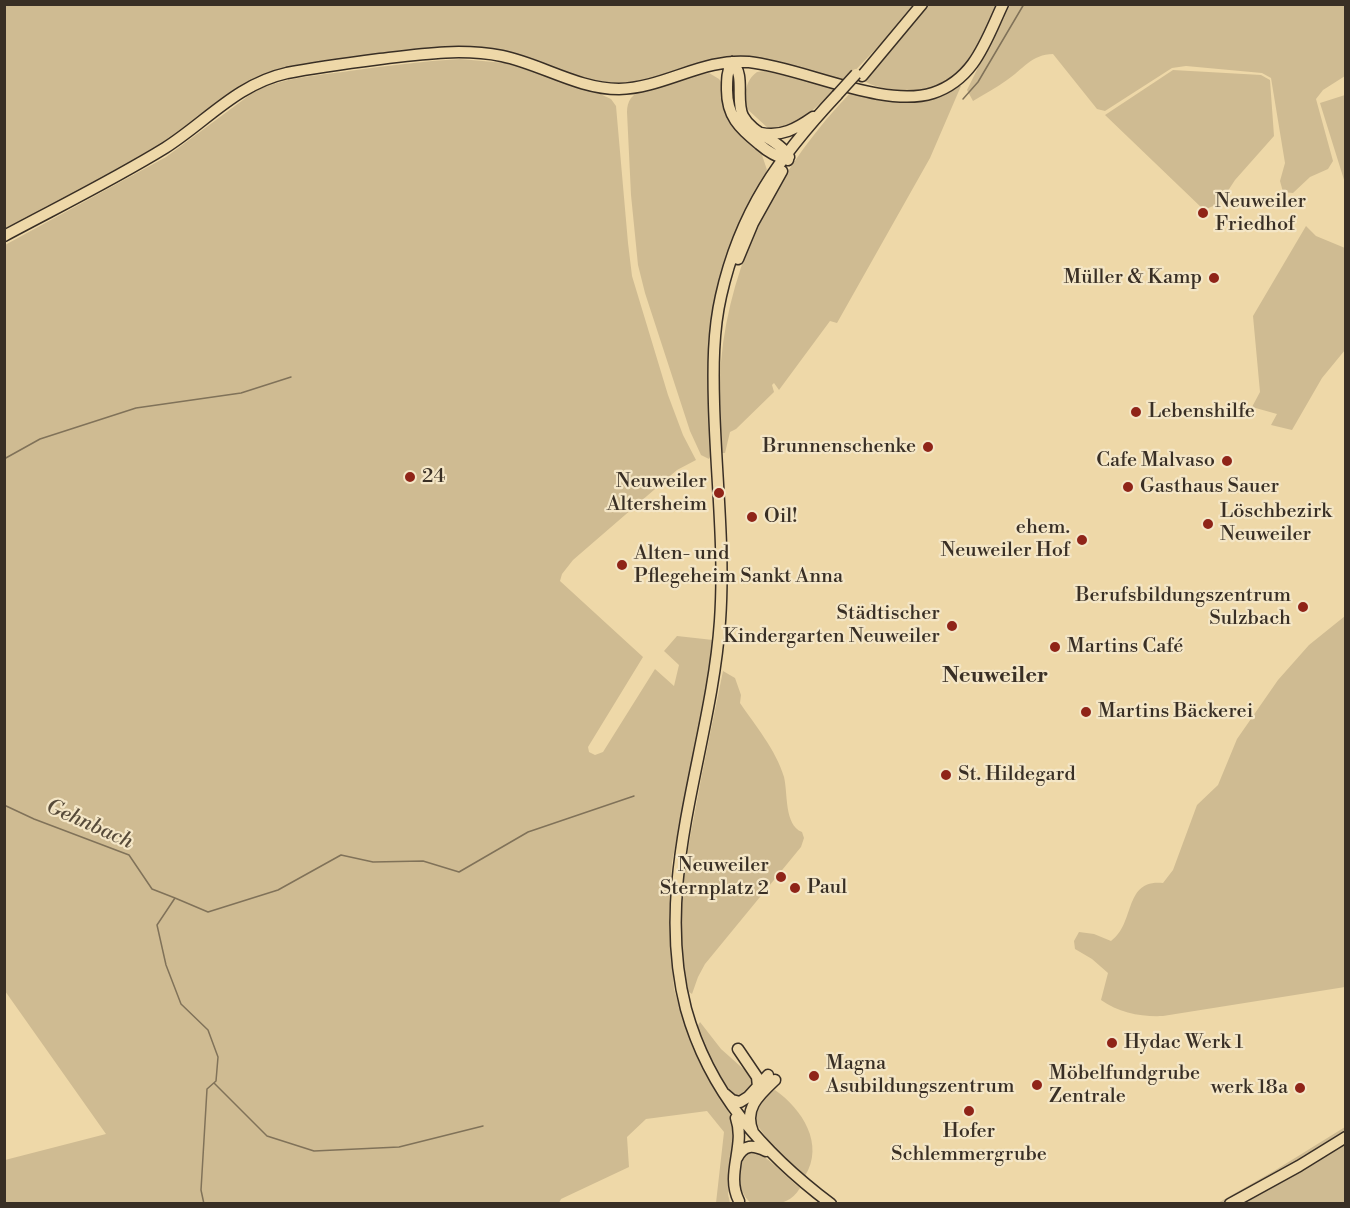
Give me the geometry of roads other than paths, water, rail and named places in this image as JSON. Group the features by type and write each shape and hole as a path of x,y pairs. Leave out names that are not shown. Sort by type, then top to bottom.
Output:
{"main road":[{"path":"4,236 137,165 181,137 240,92 260,81 286,74 442,52 478,53 519,60 596,86 621,89 646,85 702,68 732,62 762,64 863,90 897,96 932,93 952,84 971,68 1003,4"},
{"path":"831,1203 797,1178 755,1138 720,1090 701,1051 687,1010 678,967 675,892 711,693 720,621 721,549 714,375 717,315 727,271 749,213 770,177 836,99 919,8"},
{"path":"732,62 727,87 728,104 733,119 762,147 787,157"},
{"path":"732,62 738,69 740,107 744,118 787,157"},
{"path":"740,93 746,73 762,64"},
{"path":"702,68 718,75 727,87"},
{"path":"759,132 787,133 836,99"},
{"path":"714,375 727,298 739,257 787,157 836,99"},
{"path":"762,147 769,160 770,177"},
{"path":"738,1049 757,1077 758,1087"},
{"path":"720,1090 732,1100 740,1102 771,1078 750,1110 749,1122 755,1138"},
{"path":"733,1109 739,1130 733,1185 739,1202"},
{"path":"1230,1203 1299,1166 1346,1137"},
{"path":"735,1162 741,1151 747,1147 760,1148 771,1154"}],"waterway":[{"path":"963,99 978,82 1024,4"},
{"path":"4,459 40,439 136,408 241,393 291,377"},
{"path":"175,898 208,912 278,890 341,855 373,862 423,861 459,872 528,832 634,796"},
{"name":"Gehnbach","path":"4,805 34,819 129,855 152,889 175,898 157,925 166,965 181,1004 208,1030 218,1057 216,1081 207,1089 201,1190 204,1204"},
{"path":"214,1083 267,1136 314,1151 399,1147 483,1126"}],"place":[{"name":"Neuweiler Friedhof","path":"1203,213"},
{"name":"Müller & Kamp","path":"1214,278"},
{"name":"Lebenshilfe","path":"1136,412"},
{"name":"Brunnenschenke","path":"928,447"},
{"name":"Cafe Malvaso","path":"1227,461"},
{"name":"24","path":"410,477"},
{"name":"Gasthaus Sauer","path":"1128,487"},
{"name":"Neuweiler Altersheim","path":"719,493"},
{"name":"Oil!","path":"752,517"},
{"name":"Löschbezirk Neuweiler","path":"1208,524"},
{"name":"ehem. Neuweiler Hof","path":"1082,540"},
{"name":"Alten- und Pflegeheim Sankt Anna","path":"622,565"},
{"name":"Berufsbildungszentrum Sulzbach","path":"1303,607"},
{"name":"Städtischer Kindergarten Neuweiler","path":"952,626"},
{"name":"Martins Café","path":"1055,647"},
{"name":"Martins Bäckerei","path":"1086,712"},
{"name":"St. Hildegard","path":"946,775"},
{"name":"Neuweiler Sternplatz 2","path":"781,877"},
{"name":"Paul","path":"795,888"},
{"name":"Hydac Werk 1","path":"1112,1043"},
{"name":"Magna Asubildungszentrum","path":"814,1076"},
{"name":"Möbelfundgrube Zentrale","path":"1037,1085"},
{"name":"werk 18a","path":"1300,1088"},
{"name":"Hofer Schlemmergrube","path":"969,1111"}],"district":[{"name":"Neuweiler","path":"995,677"}]}
